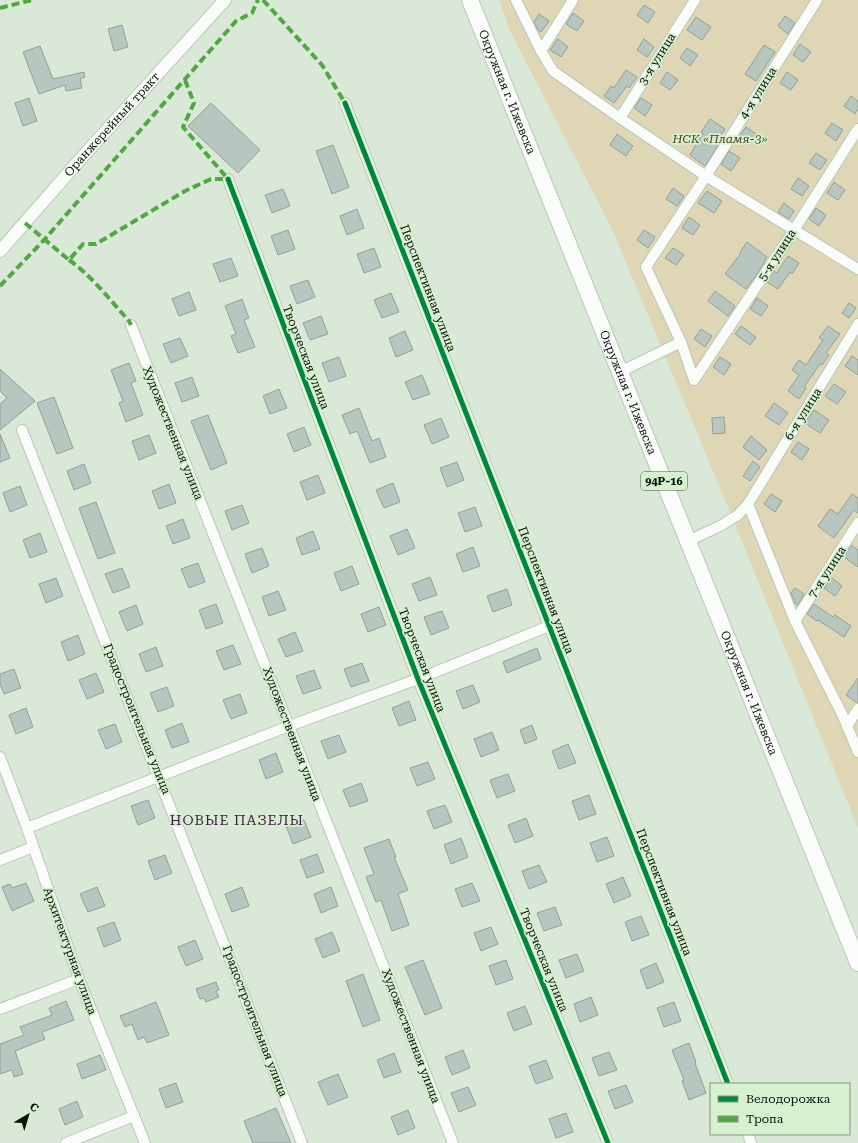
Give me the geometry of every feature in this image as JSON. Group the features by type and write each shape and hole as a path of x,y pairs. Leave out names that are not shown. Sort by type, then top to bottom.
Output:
{"main road":[{"name":"Окружная г. Ижевска","path":"470,0 858,963"}],"street":[{"name":"Оранжерейный тракт","path":"0,252 84,155 226,0"},
{"path":"516,0 541,51 553,71 706,176 858,269"},
{"path":"541,51 573,0"},
{"name":"3-я улица","path":"620,118 695,0"},
{"name":"4-я улица","path":"680,342 646,267 706,176 817,0"},
{"name":"Перспективная улица","path":"345,103 728,1083"},
{"name":"5-я улица","path":"680,342 694,380 794,230 858,129"},
{"name":"Творческая улица","path":"228,179 418,679 608,1143"},
{"name":"6-я улица","path":"688,541 720,526 738,515 748,504 858,324"},
{"name":"Художественная улица","path":"131,325 453,1143"},
{"path":"620,372 680,342"},
{"name":"Градостроительная улица","path":"22,430 302,1143"},
{"path":"748,504 795,621 843,716 858,752"},
{"name":"7-я улица","path":"795,621 858,523"},
{"path":"27,828 289,726 418,679 549,626"},
{"path":"847,726 858,709"},
{"name":"Архитектурная улица","path":"0,757 27,828 79,979 145,1143"},
{"path":"0,860 33,847"},
{"path":"0,1009 79,979"},
{"path":"66,1143 134,1116"}],"green space":[{"name":"НСК «Пламя-3»","path":"499,0 858,0 858,828 728,507 613,231 510,31"}],"building":[{"path":"644,5 655,12 648,23 637,15"},
{"path":"573,13 584,21 577,31 566,24"},
{"path":"539,14 549,21 541,32 538,30 534,22"},
{"path":"785,16 795,23 788,34 778,26"},
{"path":"696,17 711,27 702,40 687,30"},
{"path":"122,25 128,47 114,51 108,29"},
{"path":"558,39 568,47 561,57 550,50"},
{"path":"644,39 654,47 647,57 637,50"},
{"path":"800,44 811,52 803,62 793,55"},
{"path":"764,45 775,52 756,81 745,74"},
{"path":"40,46 53,79 84,72 85,77 80,79 82,88 66,91 65,85 39,94 23,52"},
{"path":"687,48 698,55 690,66 680,58"},
{"path":"626,70 637,77 629,88 627,86 614,103 604,96 611,86 614,88"},
{"path":"667,72 678,80 670,90 660,83"},
{"path":"787,72 798,80 791,90 780,83"},
{"path":"851,96 858,101 858,109 855,114 844,106"},
{"path":"29,98 37,121 23,126 15,103"},
{"path":"641,98 652,105 645,116 634,108"},
{"path":"211,103 260,150 238,173 188,126"},
{"path":"710,119 725,129 716,142 719,144 705,166 690,155 703,133 701,132"},
{"path":"832,123 843,130 836,141 825,133"},
{"path":"746,127 756,134 749,145 739,137"},
{"path":"617,134 633,146 626,156 610,145"},
{"path":"333,145 349,187 332,194 316,151"},
{"path":"729,151 740,158 731,171 721,164"},
{"path":"816,153 827,160 820,170 809,163"},
{"path":"798,178 809,186 802,196 791,189"},
{"path":"834,182 845,190 838,200 827,193"},
{"path":"673,188 684,196 677,206 666,199"},
{"path":"283,189 290,206 272,213 265,195"},
{"path":"707,191 722,201 714,213 698,203"},
{"path":"784,203 794,211 789,219 778,212"},
{"path":"816,208 826,215 819,226 809,219"},
{"path":"357,209 364,228 347,235 340,216"},
{"path":"689,217 700,225 693,235 682,228"},
{"path":"288,230 295,249 278,255 271,236"},
{"path":"644,230 655,237 648,248 637,240"},
{"path":"747,242 767,257 746,289 725,274 741,253 740,252"},
{"path":"374,248 381,267 364,273 357,254"},
{"path":"673,248 684,255 676,265 665,258"},
{"path":"788,256 799,263 792,274 790,272 778,289 767,282 774,271 777,273"},
{"path":"231,258 238,276 220,282 213,264"},
{"path":"308,280 315,297 297,304 290,286"},
{"path":"715,291 735,306 728,316 708,301"},
{"path":"189,292 196,310 179,316 172,299"},
{"path":"391,293 399,312 382,318 374,300"},
{"path":"757,298 768,306 761,316 750,309"},
{"path":"242,299 249,318 244,320 255,347 238,353 231,336 236,334 225,306"},
{"path":"849,303 856,308 849,318 842,313"},
{"path":"321,316 328,334 310,340 303,323"},
{"path":"741,326 756,337 750,345 735,334"},
{"path":"828,326 840,334 826,353 829,355 822,365 820,364 804,387 806,388 799,399 788,391 799,375 792,370 799,360 806,365 823,340 819,338"},
{"path":"701,329 712,336 705,347 694,339"},
{"path":"405,331 413,350 396,357 389,338"},
{"path":"180,338 188,356 171,363 163,344"},
{"path":"852,356 858,360 858,375 845,366"},
{"path":"339,357 346,376 329,382 322,363"},
{"path":"720,357 731,364 724,375 713,367"},
{"path":"129,363 136,381 131,383 143,415 126,422 119,403 123,401 111,370"},
{"path":"0,369 35,401 0,430 0,404 7,398 0,391"},
{"path":"422,375 430,394 413,400 405,382"},
{"path":"192,377 199,396 182,402 175,383"},
{"path":"834,384 846,392 837,404 825,396"},
{"path":"279,389 287,408 270,414 263,396"},
{"path":"54,397 73,448 57,454 37,403"},
{"path":"774,403 788,413 779,425 765,416"},
{"path":"359,408 372,441 379,438 386,457 370,463 357,431 350,434 342,415"},
{"path":"814,410 829,420 820,433 805,423"},
{"path":"208,415 227,463 211,470 191,421"},
{"path":"724,417 725,433 713,434 712,418"},
{"path":"441,418 449,437 432,444 424,425"},
{"path":"304,427 311,445 294,452 287,434"},
{"path":"0,434 10,458 0,462"},
{"path":"149,435 156,453 139,460 132,441"},
{"path":"751,436 767,450 759,460 743,447"},
{"path":"798,442 809,449 802,460 791,452"},
{"path":"753,461 760,467 750,481 743,476"},
{"path":"457,462 464,480 447,487 440,468"},
{"path":"84,464 91,483 74,490 67,471"},
{"path":"318,475 325,493 307,500 300,482"},
{"path":"393,483 400,502 384,508 376,490"},
{"path":"169,484 176,503 159,509 152,491"},
{"path":"20,486 27,505 10,512 3,493"},
{"path":"771,494 782,501 775,512 764,504"},
{"path":"852,494 858,498 858,513 854,510 834,538 818,526 830,509 838,514"},
{"path":"96,502 115,553 98,559 79,508"},
{"path":"242,505 249,523 232,530 225,511"},
{"path":"475,507 482,526 465,532 458,513"},
{"path":"183,519 190,538 173,544 166,526"},
{"path":"407,529 415,548 398,555 390,536"},
{"path":"313,531 320,549 302,555 296,538"},
{"path":"40,533 47,552 30,558 23,540"},
{"path":"851,545 858,550 858,567 844,557"},
{"path":"473,547 480,566 463,572 456,554"},
{"path":"262,548 269,566 252,573 245,554"},
{"path":"198,563 205,582 189,588 181,569"},
{"path":"352,566 359,584 341,591 334,573"},
{"path":"122,568 130,587 113,593 105,574"},
{"path":"430,577 437,595 419,601 412,584"},
{"path":"56,578 63,596 46,603 39,584"},
{"path":"832,578 842,586 835,596 824,588"},
{"path":"795,588 804,594 798,605 795,603 791,593"},
{"path":"507,589 512,605 493,612 487,596"},
{"path":"278,591 286,610 269,616 262,597"},
{"path":"216,604 223,623 206,629 199,610"},
{"path":"814,604 833,617 835,615 851,626 844,637 807,614"},
{"path":"136,605 143,624 127,631 119,612"},
{"path":"379,607 386,625 368,632 361,614"},
{"path":"442,611 449,628 431,635 424,617"},
{"path":"295,632 303,651 286,657 278,639"},
{"path":"78,635 85,654 68,661 61,642"},
{"path":"233,645 241,664 224,670 216,651"},
{"path":"156,647 163,666 146,672 139,654"},
{"path":"537,648 541,659 507,673 503,662"},
{"path":"362,663 369,681 351,687 344,669"},
{"path":"14,669 21,688 4,694 0,684 0,674"},
{"path":"314,670 321,688 303,694 296,676"},
{"path":"96,673 104,692 87,699 79,680"},
{"path":"858,678 858,703 857,703 846,695"},
{"path":"473,685 480,702 463,709 456,691"},
{"path":"167,687 174,706 158,712 150,693"},
{"path":"240,694 247,713 231,719 223,700"},
{"path":"409,701 416,720 399,726 392,708"},
{"path":"26,708 33,727 16,734 9,715"},
{"path":"182,723 189,742 172,748 165,730"},
{"path":"115,724 122,742 106,749 98,730"},
{"path":"532,725 537,739 525,744 520,730"},
{"path":"492,732 499,750 481,757 474,739"},
{"path":"339,735 346,752 328,759 321,741"},
{"path":"568,744 576,763 559,769 552,751"},
{"path":"276,753 283,772 266,779 259,760"},
{"path":"428,762 435,779 417,786 410,768"},
{"path":"508,774 515,791 497,798 490,780"},
{"path":"361,783 368,801 350,807 343,790"},
{"path":"589,795 596,814 579,820 572,801"},
{"path":"148,800 155,818 138,825 131,806"},
{"path":"445,805 452,822 434,829 427,811"},
{"path":"526,818 533,836 515,843 508,825"},
{"path":"304,820 311,837 293,844 286,826"},
{"path":"607,837 614,856 597,862 590,843"},
{"path":"461,838 468,857 451,864 444,845"},
{"path":"389,839 396,857 394,857 408,890 398,894 409,925 392,931 381,900 376,902 366,877 374,874 364,848"},
{"path":"317,854 324,872 307,878 300,860"},
{"path":"165,855 172,873 155,880 148,861"},
{"path":"539,865 547,882 529,889 522,871"},
{"path":"623,877 631,896 614,903 606,884"},
{"path":"26,883 34,901 12,911 2,887 10,884 12,888"},
{"path":"472,883 480,901 462,907 455,889"},
{"path":"97,887 105,906 88,912 80,894"},
{"path":"242,887 249,906 232,912 225,894"},
{"path":"331,887 338,906 321,913 314,894"},
{"path":"555,907 562,925 544,931 537,913"},
{"path":"641,916 649,935 632,941 625,922"},
{"path":"114,922 121,940 104,947 97,928"},
{"path":"491,927 498,944 481,951 474,933"},
{"path":"332,932 340,951 323,958 315,939"},
{"path":"195,940 203,959 186,966 178,947"},
{"path":"577,954 584,971 566,978 559,960"},
{"path":"423,960 442,1008 425,1015 405,967"},
{"path":"506,960 513,979 496,985 489,966"},
{"path":"656,963 664,982 647,989 640,970"},
{"path":"363,974 380,1020 363,1027 346,981"},
{"path":"216,982 219,990 216,991 219,997 206,1002 204,998 200,999 196,989"},
{"path":"591,997 598,1015 580,1022 574,1004"},
{"path":"66,1001 74,1020 42,1032 45,1039 15,1051 23,1074 14,1077 12,1070 0,1074 0,1044 24,1035 20,1027 52,1015 49,1008"},
{"path":"156,1002 169,1035 147,1043 144,1037 138,1040 132,1024 125,1027 120,1016"},
{"path":"674,1002 681,1021 664,1027 657,1008"},
{"path":"525,1006 532,1024 514,1031 507,1013"},
{"path":"689,1043 706,1093 689,1100 682,1081 684,1080 672,1050"},
{"path":"463,1050 470,1068 452,1075 445,1057"},
{"path":"609,1052 617,1070 599,1076 592,1058"},
{"path":"394,1053 401,1072 384,1078 377,1060"},
{"path":"100,1055 106,1070 82,1079 77,1064"},
{"path":"546,1060 553,1078 536,1084 529,1066"},
{"path":"338,1074 348,1097 328,1105 318,1082"},
{"path":"176,1083 183,1102 166,1108 159,1089"},
{"path":"626,1085 633,1102 615,1109 608,1091"},
{"path":"468,1087 476,1105 459,1112 451,1093"},
{"path":"77,1101 83,1117 65,1125 59,1109"},
{"path":"276,1108 291,1143 253,1143 244,1121"},
{"path":"408,1110 415,1128 398,1135 391,1117"},
{"path":"566,1113 573,1132 556,1138 549,1119"}],"marked path":[{"path":"0,8 32,0"},
{"path":"0,286 44,240 236,21 252,13 258,0"},
{"path":"263,0 322,65 345,103"},
{"path":"185,80 194,103 183,127 228,179"},
{"path":"25,223 69,260 83,244 96,244 185,191 211,179 228,179"},
{"path":"69,260 93,281 131,325"}],"cycle path":[{"path":"345,103 728,1083"},
{"path":"228,179 418,679 608,1143"}],"district":[{"name":"НОВЫЕ ПАЗЕЛЫ","path":"237,820"}]}
